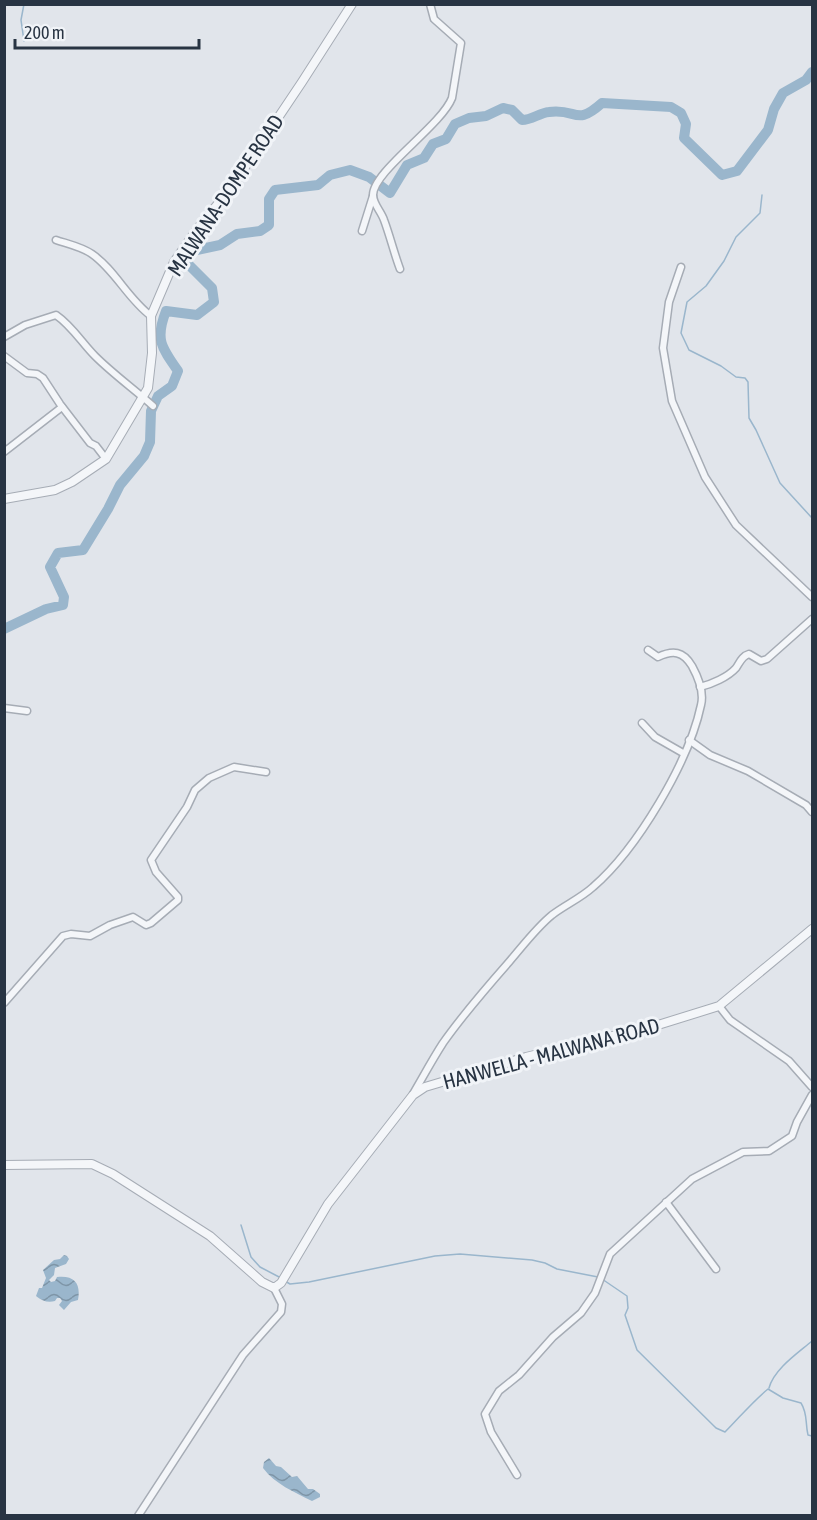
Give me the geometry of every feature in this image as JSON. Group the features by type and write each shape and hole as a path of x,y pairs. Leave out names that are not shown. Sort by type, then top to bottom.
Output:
{"street":[{"name":"MALWANA-DOMPE ROAD","path":"4,499 55,490 72,482 106,459 148,388 152,353 151,316 174,262 231,188 303,82 352,4"},
{"path":"362,231 378,180 428,128 452,98 460,43 434,19 430,4"},
{"path":"373,196 383,217 400,269"},
{"path":"56,240 90,252 99,259 141,309 151,316"},
{"path":"681,267 669,302 663,348 672,401 705,477 736,525 813,597"},
{"path":"4,337 25,325 56,315 94,355 153,406"},
{"path":"4,356 27,373 37,374 43,378 62,407 90,443 96,446 106,459"},
{"path":"4,452 62,407"},
{"path":"700,687 734,670 744,655 749,654 761,661 767,659 813,619"},
{"path":"413,1095 444,1043 507,963 550,916 593,887 633,844 670,782 689,740 701,704 700,687 694,670 680,653 670,652 658,657 648,650"},
{"path":"4,708 27,711"},
{"path":"642,723 655,737 683,753"},
{"path":"689,740 710,755 748,771 806,805 813,812"},
{"path":"4,1003 63,936 71,934 90,936 110,925 133,917 146,925 178,900 178,897 156,872 151,860 187,807 195,790 209,778 228,768 242,767 266,772"},
{"name":"HANWELLA - MALWANA ROAD","path":"278,1285 328,1204 413,1095 425,1087 526,1057 658,1025 719,1006 813,928"},
{"path":"719,1006 730,1020 784,1057 813,1087"},
{"path":"517,1475 491,1432 485,1414 500,1391 519,1375 553,1337 581,1313 595,1293 610,1254 692,1179 743,1152 769,1150 782,1144 792,1136 797,1122 813,1095"},
{"path":"4,1165 92,1164 113,1174 210,1236 262,1282 278,1285 282,1304 281,1312 243,1355 138,1515"},
{"path":"666,1202 716,1269"}],"water":[{"path":"64,1255 69,1259 66,1264 55,1268 54,1275 49,1280 55,1281 57,1277 72,1279 79,1289 78,1300 71,1302 64,1310 59,1305 62,1301 60,1298 47,1302 36,1296 46,1278 43,1270"},
{"path":"269,1458 292,1477 297,1476 308,1489 313,1489 320,1494 320,1497 312,1501 273,1479 263,1468 264,1462"}],"waterway":[{"path":"24,4 21,20 24,41"},
{"path":"4,629 46,609 63,605 64,597 50,567 58,553 83,550 120,485 144,456 150,442 151,411 158,396 172,386 178,371 167,355 160,336 166,311 197,315 214,302 212,288 187,263 192,251 220,245 237,234 260,231 269,225 269,199 275,190 318,185 330,175 350,170 369,177 390,193 407,165 424,158 433,144 446,139 455,124 469,118 486,116 503,108 512,110 522,120 558,111 581,115 602,103 671,107 681,113 686,124 684,138 722,175 737,171 768,130 774,109 783,93 806,80 812,72"},
{"path":"762,195 760,213 736,237 724,261 706,286 687,302 681,333 689,350 721,366 736,377 745,378 748,382 749,418 780,483 812,518"},
{"path":"241,1225 251,1257 260,1267 281,1278"},
{"path":"285,1281 290,1284 309,1282 435,1256 460,1254 532,1260 557,1269 598,1277"},
{"path":"602,1279 627,1296 628,1308 625,1315 637,1350 716,1428 725,1432 768,1389 783,1398 801,1403 806,1415 808,1435 812,1436"},
{"path":"769,1388 781,1368 812,1341"}]}
